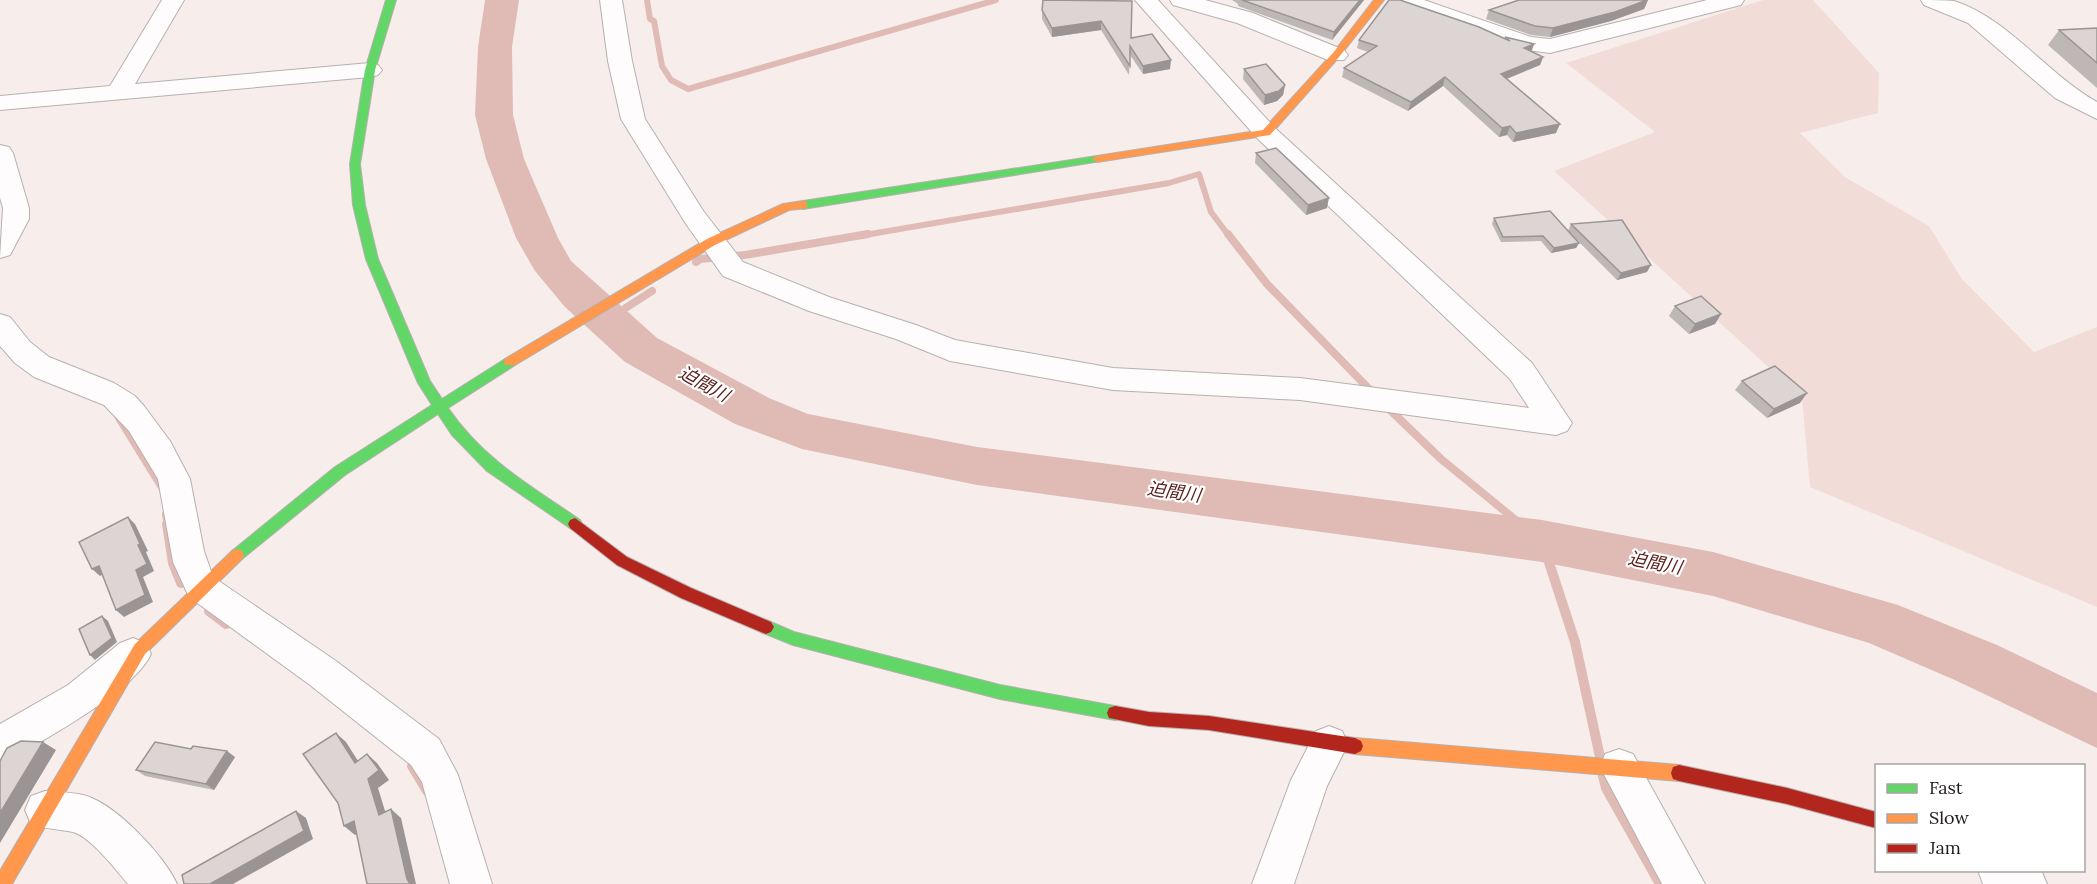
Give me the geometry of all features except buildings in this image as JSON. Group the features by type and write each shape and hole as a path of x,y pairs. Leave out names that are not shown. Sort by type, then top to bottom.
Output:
{"street":[{"path":"119,91 173,0"},
{"path":"391,0 370,70 355,164 359,205 372,259 385,294 424,383 456,432 492,467 554,508 622,561 686,593 793,638 1000,692 1149,719 1209,723 1329,744 1620,766 1694,776 1787,796 1875,820"},
{"path":"611,0 620,61 633,119 645,142 711,242 733,269 819,304 906,332 950,350 1113,379 1300,388 1556,423 1521,371 1266,133 1151,1"},
{"path":"1181,0 1245,18 1336,55"},
{"path":"0,745 81,697 140,649 201,586 340,471 440,406 711,242 787,207 1266,133 1336,55 1379,0"},
{"path":"1402,0 1528,44 1550,46 1733,0"},
{"path":"1933,0 1976,18 2063,93 2097,112"},
{"path":"0,102 370,70"},
{"path":"0,153 16,208 16,219 0,249"},
{"path":"0,324 11,340 44,368 115,396 133,413 172,476 177,489 184,546 192,571 201,586 323,673 425,752 439,775 471,884"},
{"path":"2,884 140,649"},
{"path":"1273,884 1310,780 1329,744"},
{"path":"1620,766 1684,884"},
{"path":"45,810 83,814 113,837 156,884"},
{"path":"2002,872 2026,884"}],"shaded area":[{"path":"1763,0 1813,0 1879,73 1878,113 1800,133 1845,177 1929,226 1962,279 2034,352 2097,327 2097,607 1810,487 1802,398 1554,171 1655,132 1566,63"}],"waterway":[{"name":"迫間川","path":"502,0 495,47 494,115 505,159 537,238 556,271 580,296 641,350 752,411 802,431 977,466 1542,541 1578,550 1713,574 1879,622 1977,663 2097,721"},
{"path":"647,0 650,19 654,21 662,66 671,80 688,89 996,0"},
{"path":"859,236 1169,183 1199,174 1211,212 1229,236"},
{"path":"696,262 700,259 745,255 868,234"},
{"path":"1228,234 1267,284 1372,392"},
{"path":"607,320 652,291"},
{"path":"1386,406 1441,459 1523,526"},
{"path":"119,418 163,489"},
{"path":"166,514 168,526"},
{"path":"167,524 173,563 181,583"},
{"path":"1522,524 1542,541 1575,642 1600,757"},
{"path":"209,611 226,624"},
{"path":"412,766 427,791"},
{"path":"1603,776 1606,788 1660,884"}],"traffic: fast":[{"path":"391,0 370,70 355,164 359,205 372,259 424,383 457,431 492,467 575,524"},
{"path":"803,205 1097,159"},
{"path":"237,555 340,471 510,362"},
{"path":"766,627 793,638 1000,692 1115,713"}],"traffic: slow":[{"path":"1097,159 1266,133 1336,55 1379,0"},
{"path":"510,362 711,242 787,207 803,205"},
{"path":"2,884 140,649 237,555"},
{"path":"1355,746 1679,773"}],"traffic: jam":[{"path":"575,524 622,561 686,593 766,627"},
{"path":"1115,713 1149,719 1209,723 1355,746"},
{"path":"1679,773 1787,796 1875,820"}]}
